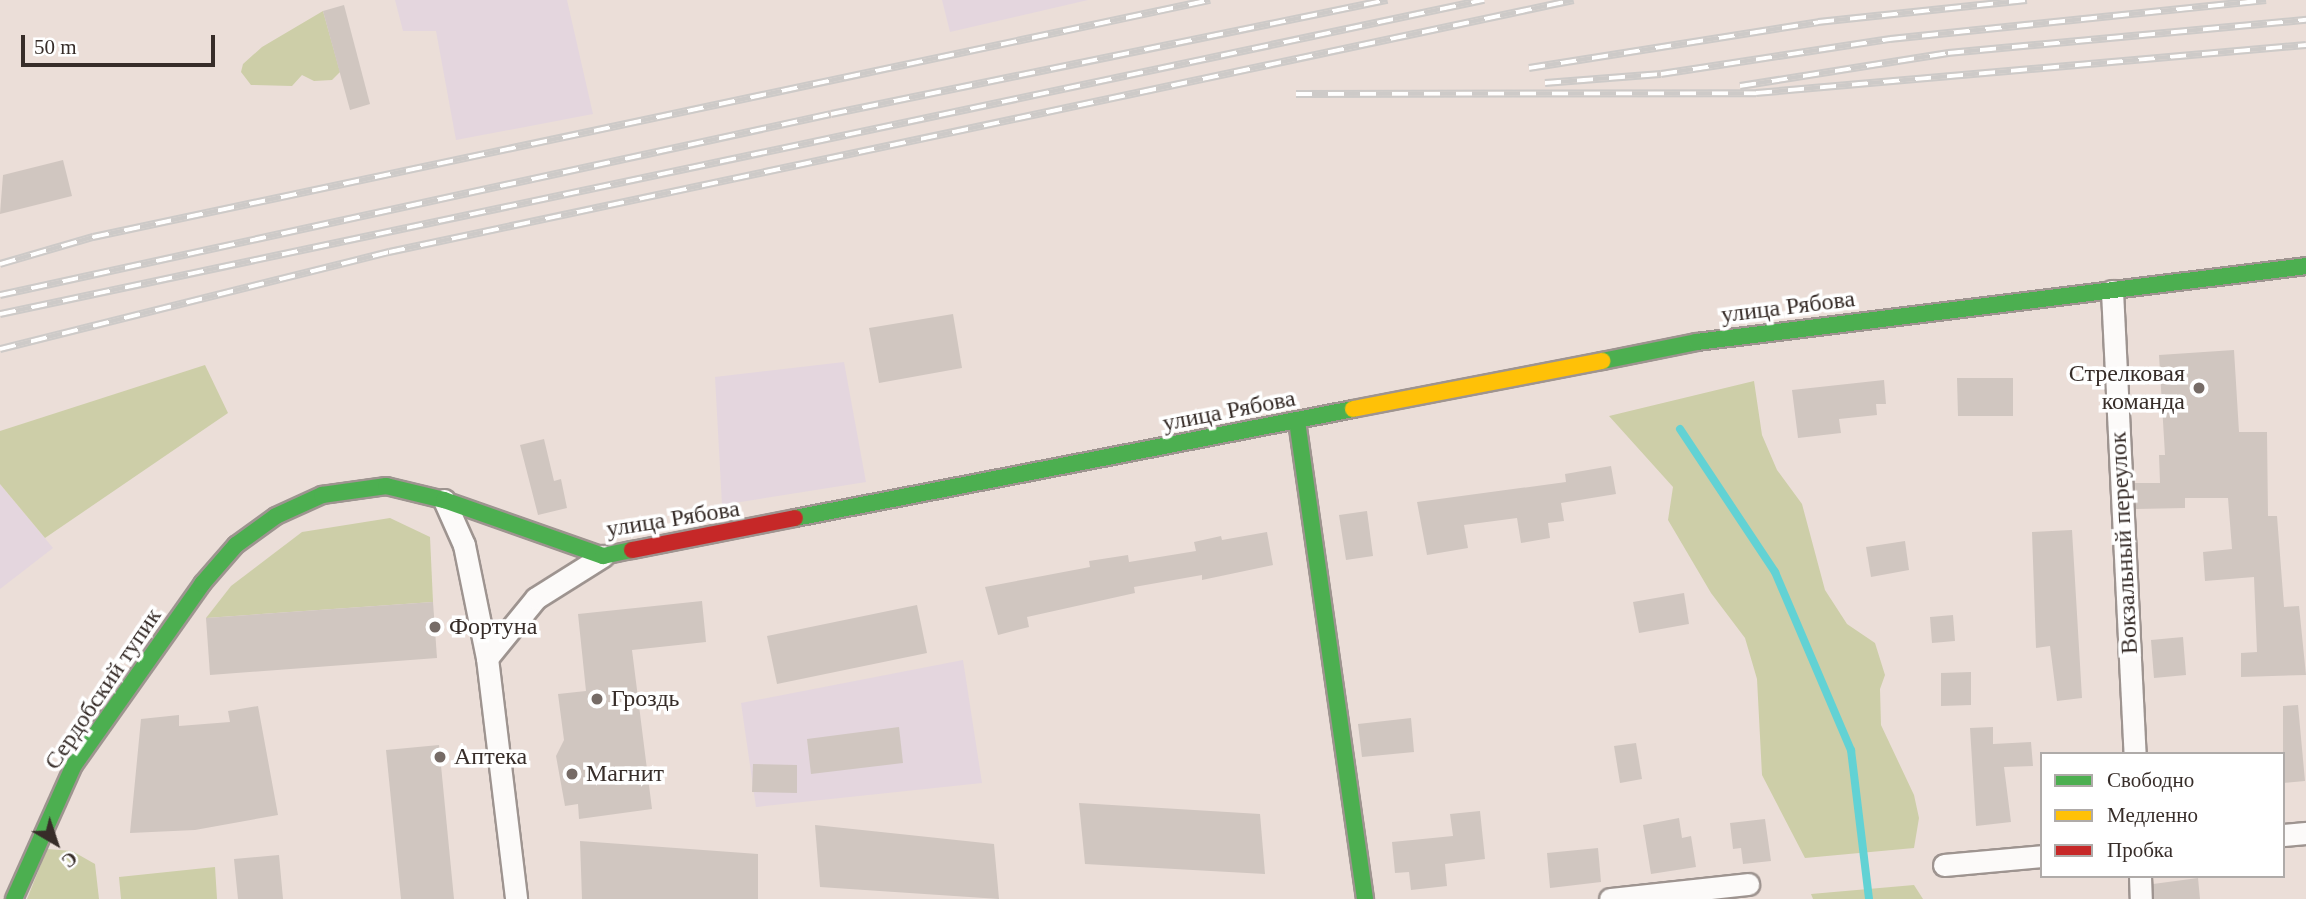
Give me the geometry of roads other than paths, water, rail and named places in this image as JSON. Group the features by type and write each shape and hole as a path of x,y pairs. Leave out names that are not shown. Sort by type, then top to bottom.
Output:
{"street":[{"name":"улица Рябова","path":"202,584 236,545 276,516 322,495 386,486 444,500 603,556 1697,342 2306,266"},
{"name":"Вокзальный переулок","path":"2112,290 2135,752"},
{"path":"1297,421 1365,899"},
{"path":"444,500 464,545 487,658 516,899"},
{"path":"487,658 536,598 603,556"},
{"name":"Сердобский тупик","path":"14,899 74,765 202,584"},
{"path":"2285,835 2306,833"},
{"path":"1944,865 2040,856"},
{"path":"2140,878 2141,899"},
{"path":"1610,899 1748,884"}],"waterway":[{"path":"1680,429 1775,572 1851,750 1869,899"}],"railway":[{"path":"0,264 93,237 1210,0"},
{"path":"0,295 831,114 1387,0"},
{"path":"0,314 1484,0"},
{"path":"0,349 389,252 1574,0"},
{"path":"1529,68 1818,22 2027,0"},
{"path":"1545,83 1661,74 1890,39 2266,0"},
{"path":"1740,86 1948,53 2306,20"},
{"path":"1296,94 1756,93 2306,45"}],"place":[{"name":"Стрелковая команда","path":"2199,388"},
{"name":"Фортуна","path":"435,627"},
{"name":"Гроздь","path":"597,699"},
{"name":"Аптека","path":"440,757"},
{"name":"Магнит","path":"572,774"}]}
